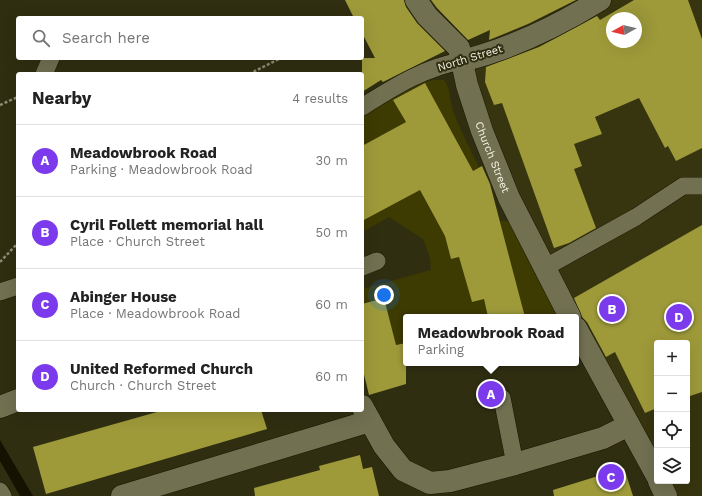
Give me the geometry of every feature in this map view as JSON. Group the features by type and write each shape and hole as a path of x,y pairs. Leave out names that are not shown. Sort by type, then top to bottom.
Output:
{"street":[{"name":"Church Street","path":"416,0 427,16 459,48 467,85 482,131 509,198 568,314"},
{"name":"North Street","path":"462,61 494,53 579,13 600,0"},
{"path":"579,333 654,471"},
{"path":"0,407 16,401"},
{"path":"122,496 366,413 384,446 403,470 430,483 450,481 515,464 603,438 629,425"},
{"path":"660,484 666,496"}],"lane":[{"path":"45,72 50,60"},
{"name":"North Street","path":"364,105 407,79 445,64 462,61"},
{"path":"544,268 636,217 683,186 701,186"},
{"path":"0,292 16,287"},
{"path":"502,398 515,464"},
{"path":"0,492 3,496"}],"path":[{"path":"253,72 277,60"},
{"path":"0,105 16,98"},
{"path":"0,262 16,245"}],"shaded area":[{"path":"584,0 702,0 702,496 675,496 669,484 690,484 690,340 654,340 654,452 609,375 502,157 473,72 493,43"},
{"path":"444,80 446,83 456,117 479,167 473,171 432,96 400,113 406,122 364,145 364,113 419,83"},
{"path":"425,187 427,203 445,236 451,259 459,257 472,302 484,299 487,314 403,314 403,344 396,345 384,298 364,303 364,288 431,270 430,258 423,239 389,217 364,231 364,220"},
{"path":"500,221 511,221 557,314 524,314"},
{"path":"0,440 33,496 20,496 0,461"}],"building":[{"path":"345,0 404,0 406,7 417,23 445,51 383,82 381,80 364,91 364,72 362,72 362,60 364,60 364,58 375,58 364,37 364,16 353,16"},
{"path":"431,0 576,0 528,24 489,40 490,30 468,40"},
{"path":"634,0 688,0 702,39 702,148 676,161 668,146 665,148 639,98 595,117 602,134 574,144 582,166 574,169 596,228 569,243 554,248 502,103 494,105 485,82 486,67 539,47 597,16 600,20 606,16 606,48 642,48 642,12 614,12"},
{"path":"425,83 473,171 482,166 490,184 524,314 487,314 484,299 472,302 459,257 451,259 445,236 420,190 364,220 364,145 406,122 393,100"},
{"path":"702,225 702,392 690,396 690,340 654,340 654,409 645,413 615,352 606,357 587,322 582,317 574,298"},
{"path":"384,298 396,345 403,344 403,366 406,366 406,384 369,395 364,374 364,303"},
{"path":"157,412 262,412 267,429 46,494 33,447"},
{"path":"360,455 363,469 372,467 379,496 255,496 254,488 320,470 319,466"},
{"path":"624,468 633,496 554,496 553,490"}],"place":[{"name":"Cyril Follett memorial hall","path":"612,309"},
{"name":"United Reformed Church","path":"679,317"},
{"name":"Meadowbrook Road","path":"491,394"},
{"name":"Abinger House","path":"611,477"}]}
